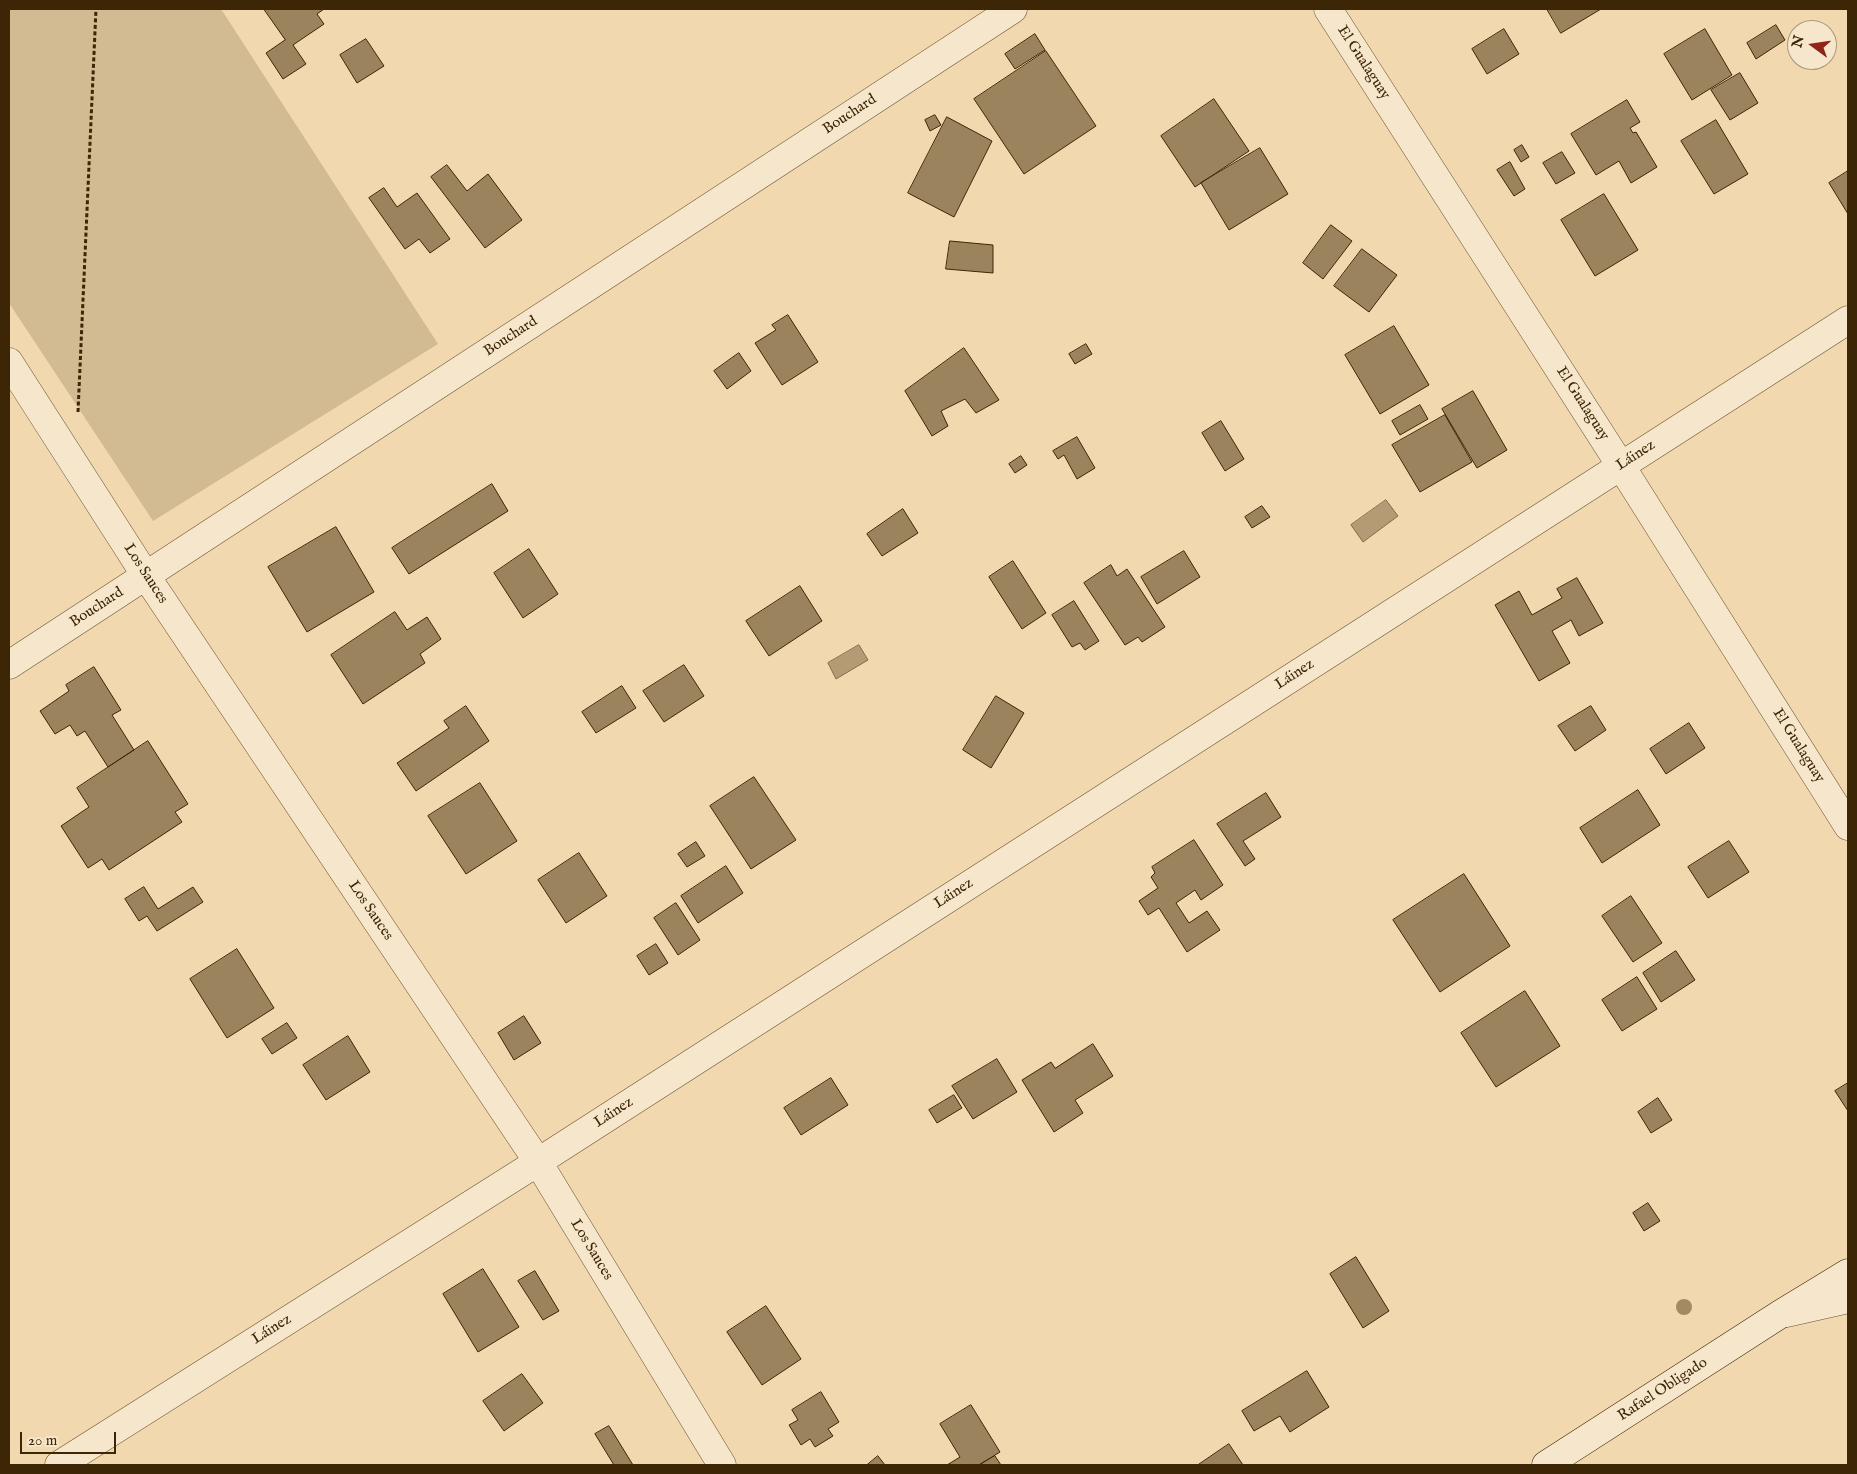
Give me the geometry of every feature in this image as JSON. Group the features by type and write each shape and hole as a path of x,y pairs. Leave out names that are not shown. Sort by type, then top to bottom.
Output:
{"street":[{"name":"Bouchard","path":"9,665 1013,9"},
{"name":"El Gualaguay","path":"1328,9 1621,466 1848,826"},
{"name":"Láinez","path":"59,1465 538,1162 1848,320"},
{"name":"Los Sauces","path":"9,362 146,576 538,1162 722,1465"},
{"name":"Rafael Obligado","path":"1779,1315 1848,1255"},
{"name":"Rafael Obligado","path":"1546,1465 1848,1272"},
{"path":"1779,1315 1848,1299"}],"path":[{"path":"61,443 80,410 96,9"}],"shaded area":[{"path":"9,9 221,9 438,344 153,521 9,303"},
{"path":"1386,500 1398,516 1363,542 1351,525"},
{"path":"859,645 868,660 836,679 828,663"}],"building":[{"path":"264,9 324,9 317,14 324,24 293,45 306,64 283,79 266,53 285,40"},
{"path":"1547,9 1601,9 1561,33"},
{"path":"1776,25 1785,40 1756,59 1747,43"},
{"path":"1504,29 1519,54 1487,74 1472,49"},
{"path":"1705,29 1732,75 1692,100 1664,54"},
{"path":"1035,34 1045,50 1015,69 1005,54"},
{"path":"366,39 384,66 357,83 340,55"},
{"path":"1046,51 1096,126 1024,174 974,99"},
{"path":"1740,73 1758,103 1730,120 1711,90"},
{"path":"1214,99 1249,151 1195,187 1161,136"},
{"path":"1627,100 1640,122 1630,128 1633,133 1636,132 1657,167 1631,183 1619,161 1596,175 1571,134"},
{"path":"935,115 941,125 930,131 925,120"},
{"path":"947,117 992,141 954,217 908,193"},
{"path":"1716,120 1748,174 1714,194 1681,141"},
{"path":"1522,145 1529,157 1521,162 1514,150"},
{"path":"1260,148 1288,194 1229,230 1201,183"},
{"path":"1562,152 1575,173 1556,184 1543,163"},
{"path":"1510,162 1525,189 1514,196 1497,170"},
{"path":"447,165 467,191 488,174 522,220 485,248 431,177"},
{"path":"1848,171 1848,214 1829,183"},
{"path":"384,188 397,207 417,193 450,239 430,253 419,239 405,249 369,198"},
{"path":"1604,194 1638,250 1595,276 1561,220"},
{"path":"1331,225 1352,241 1323,279 1303,263"},
{"path":"950,241 993,245 993,273 946,269"},
{"path":"1362,249 1397,275 1369,312 1334,286"},
{"path":"788,315 818,362 782,385 755,343 776,330 772,325"},
{"path":"1394,326 1429,385 1380,414 1345,355"},
{"path":"1086,344 1092,354 1075,364 1069,354"},
{"path":"964,348 999,400 976,413 965,399 941,411 948,426 932,436 905,391"},
{"path":"739,353 751,371 727,389 714,371"},
{"path":"1473,391 1507,450 1477,468 1442,409"},
{"path":"1420,405 1428,419 1400,435 1392,421"},
{"path":"1445,415 1472,462 1420,492 1392,445"},
{"path":"1221,421 1244,459 1225,471 1202,433"},
{"path":"1077,437 1095,468 1077,479 1064,455 1058,459 1053,451"},
{"path":"1021,456 1027,465 1015,473 1009,464"},
{"path":"492,484 508,511 409,574 392,548"},
{"path":"1262,506 1270,517 1252,528 1245,517"},
{"path":"903,509 918,533 882,556 867,534"},
{"path":"336,527 374,592 307,632 268,567"},
{"path":"529,549 558,594 523,618 494,573"},
{"path":"1184,551 1200,577 1157,604 1141,577"},
{"path":"1013,561 1046,613 1022,629 989,577"},
{"path":"1111,565 1117,576 1127,569 1165,627 1142,642 1138,637 1125,645 1084,583"},
{"path":"1577,578 1603,623 1579,636 1571,620 1552,631 1570,663 1539,681 1495,605 1519,591 1532,615 1562,598 1557,589"},
{"path":"800,586 822,621 769,656 746,621"},
{"path":"1074,601 1099,641 1085,650 1080,643 1072,647 1052,615"},
{"path":"395,612 407,630 427,617 441,639 420,654 425,663 363,704 331,655"},
{"path":"684,665 704,696 664,722 643,691"},
{"path":"94,667 121,710 112,715 134,750 108,767 85,731 77,736 70,725 55,734 40,711 69,691 66,685"},
{"path":"622,686 636,708 596,733 582,712"},
{"path":"996,696 1024,713 991,768 963,750"},
{"path":"466,706 489,741 416,791 397,763 449,728 444,721"},
{"path":"1591,706 1606,730 1575,751 1558,726"},
{"path":"1689,723 1705,748 1666,774 1650,749"},
{"path":"148,741 188,804 175,812 182,822 109,870 102,859 88,868 61,826 89,807 77,788"},
{"path":"754,777 796,840 751,869 710,806"},
{"path":"480,783 517,841 466,874 428,816"},
{"path":"1638,790 1660,825 1602,863 1580,828"},
{"path":"1266,793 1281,817 1243,841 1255,859 1245,866 1217,824"},
{"path":"1194,840 1223,885 1201,900 1195,890 1176,903 1189,923 1207,911 1220,930 1187,952 1159,908 1148,915 1139,901 1158,888 1151,877 1155,873 1152,867"},
{"path":"1729,841 1749,872 1708,898 1688,867"},
{"path":"696,842 705,856 687,867 678,854"},
{"path":"579,853 607,896 566,923 538,880"},
{"path":"726,866 743,893 698,923 681,896"},
{"path":"1464,874 1510,946 1440,992 1393,920"},
{"path":"144,887 158,909 193,887 203,902 157,931 147,916 139,921 125,899"},
{"path":"1631,896 1662,943 1633,962 1602,916"},
{"path":"676,903 700,940 678,955 654,918"},
{"path":"656,944 668,963 649,975 637,956"},
{"path":"237,949 274,1008 227,1038 190,979"},
{"path":"1676,951 1695,980 1661,1002 1643,973"},
{"path":"1637,977 1657,1009 1622,1031 1602,1000"},
{"path":"1525,991 1560,1046 1496,1087 1461,1033"},
{"path":"524,1016 541,1043 514,1060 498,1033"},
{"path":"287,1023 297,1038 272,1054 262,1039"},
{"path":"348,1036 370,1072 326,1100 303,1065"},
{"path":"1093,1044 1113,1076 1075,1100 1083,1113 1054,1132 1022,1080 1051,1062 1055,1068"},
{"path":"997,1059 1017,1092 973,1119 952,1086"},
{"path":"831,1078 848,1105 801,1135 784,1108"},
{"path":"1848,1083 1848,1111 1835,1091"},
{"path":"954,1095 962,1108 937,1123 929,1110"},
{"path":"1658,1098 1672,1120 1651,1133 1638,1112"},
{"path":"1648,1203 1660,1221 1644,1231 1633,1213"},
{"path":"1356,1257 1389,1311 1363,1328 1330,1274"},
{"path":"483,1269 519,1327 478,1352 443,1294"},
{"path":"535,1271 559,1311 543,1320 518,1281"},
{"path":"766,1306 801,1359 762,1385 727,1332"},
{"path":"1307,1371 1329,1407 1290,1432 1280,1416 1254,1431 1242,1411"},
{"path":"522,1374 543,1403 504,1431 483,1401"},
{"path":"821,1392 839,1422 828,1429 833,1436 815,1447 810,1439 801,1445 789,1425 798,1420 792,1410"},
{"path":"971,1405 1000,1452 979,1465 947,1465 960,1457 940,1424"},
{"path":"609,1426 633,1465 614,1465 595,1434"},
{"path":"1229,1444 1243,1465 1198,1465"},
{"path":"878,1456 885,1465 867,1465"},
{"path":"995,1456 1001,1465 979,1465"}]}
